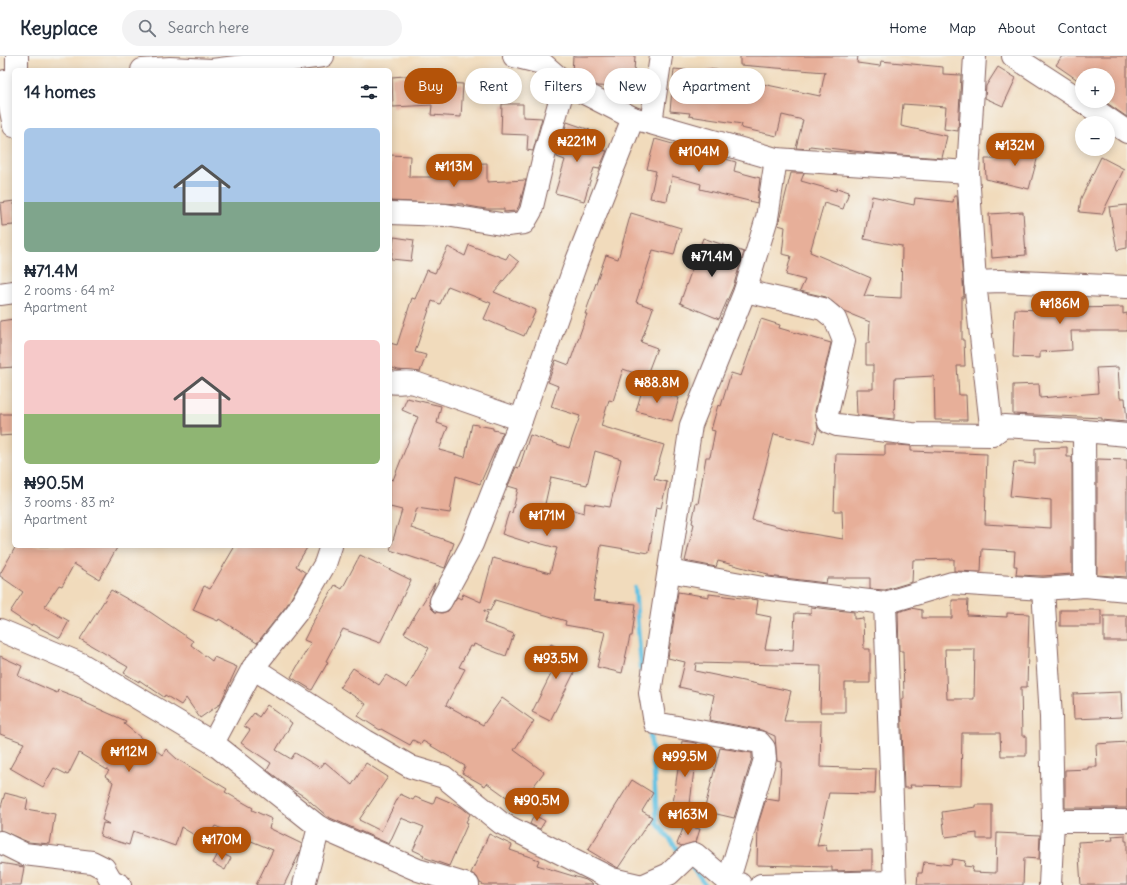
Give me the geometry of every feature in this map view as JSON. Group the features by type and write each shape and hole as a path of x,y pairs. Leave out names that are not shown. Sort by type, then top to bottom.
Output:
{"street":[{"path":"13,68 17,56"},
{"path":"228,68 323,56"},
{"path":"514,56 542,63 548,68"},
{"path":"441,601 472,544 521,420 576,263 642,120 661,56"},
{"path":"974,56 968,172 975,282 992,435"},
{"path":"1013,56 1075,96"},
{"path":"149,68 170,62 202,68"},
{"path":"9,78 12,107"},
{"path":"596,98 642,120 776,159 968,172"},
{"path":"392,213 446,215 507,225 524,224 531,211 544,156 559,104"},
{"path":"1092,108 1127,132"},
{"path":"644,885 669,874 688,856 696,854 735,884 765,759 764,748 759,742 656,724 653,721 650,693 691,425 745,291 767,218 776,159"},
{"path":"975,282 1001,281 1127,287"},
{"path":"745,291 823,309 835,319 844,341 827,414 829,422 837,425 912,434 992,435 1004,426 1084,430 1127,435"},
{"path":"0,294 12,292"},
{"path":"392,388 406,382 415,383 521,420"},
{"path":"1084,430 1085,586"},
{"path":"213,743 253,668 297,612 325,564 330,548"},
{"path":"669,571 763,588 884,603 952,583 1043,589 1085,586 1127,590"},
{"path":"1043,589 1051,717 1053,821 1050,885"},
{"path":"761,885 895,884 884,603"},
{"path":"0,630 81,664 213,743 319,827 418,870 468,885"},
{"path":"253,668 366,741 411,767 444,777 501,823 612,879 638,885"},
{"path":"1053,821 1127,821"},
{"path":"304,885 319,827"},
{"path":"0,842 24,854 92,862 104,868 112,880 120,885"}],"building":[{"path":"573,56 635,56 634,68 604,68 604,86 596,85 596,68 572,68"},
{"path":"740,56 858,56 857,63 880,66 881,61 943,67 943,74 961,75 958,131 944,129 946,107 903,104 901,126 947,136 942,158 871,153 810,146 809,149 796,148 803,120 782,115 777,136 741,128 742,124 689,116 690,113 670,111 671,104 765,104 765,85 820,96 825,72 740,65"},
{"path":"1062,56 1127,56 1127,117 1114,108 1115,68 1075,68 1075,78 1056,65"},
{"path":"998,67 1016,78 1003,106 985,98 986,86"},
{"path":"404,76 404,104 457,104 457,84 463,84 461,117 431,115 432,105 393,107 392,77"},
{"path":"502,104 523,104 523,117 542,118 533,151 527,150 528,135 501,134"},
{"path":"567,122 590,130 584,147 607,151 599,169 594,168 584,201 555,193 565,160 557,157"},
{"path":"1029,138 1042,141 1029,189 986,179 985,159 996,159 998,153 1023,159"},
{"path":"655,139 736,162 734,171 760,178 757,203 700,189 701,184 672,176 667,201 650,198 656,171 647,169"},
{"path":"392,155 410,156 409,177 462,177 462,164 487,163 487,182 526,180 519,206 516,211 504,212 504,209 486,209 463,204 392,201"},
{"path":"1101,157 1124,169 1102,214 1079,212 1081,198"},
{"path":"791,173 804,173 801,181 836,191 837,188 849,192 843,209 824,203 810,252 871,278 864,296 901,298 902,246 864,239 872,196 914,205 915,198 953,202 954,196 957,196 964,297 962,297 962,340 964,340 965,366 957,366 959,395 966,395 967,420 935,420 934,376 895,378 894,419 857,415 856,389 873,389 873,365 866,365 866,343 869,343 870,322 845,312 826,297 800,291 805,280 786,275 791,256 782,254 785,227 778,225"},
{"path":"12,201 12,225 2,226 0,203"},
{"path":"1127,205 1127,248 1117,250 1109,207"},
{"path":"1023,212 1026,255 992,258 989,214"},
{"path":"631,213 681,228 674,255 653,250 636,302 653,308 641,342 657,348 646,377 623,369 613,401 609,400 601,426 664,445 654,479 667,482 661,508 656,507 649,553 601,545 593,600 636,604 632,636 630,636 622,673 597,667 605,632 565,625 566,621 495,600 490,611 484,610 488,613 484,623 514,634 506,656 474,644 473,647 470,646 459,667 465,669 446,705 483,725 502,698 534,721 514,750 544,772 519,806 487,783 485,786 462,773 465,766 423,741 421,744 413,740 410,745 381,729 380,730 358,716 366,704 340,687 353,668 379,685 386,675 407,688 429,648 404,633 435,583 429,602 431,608 435,612 442,613 448,611 457,597 461,599 463,594 481,602 493,558 550,573 557,548 531,541 530,543 502,534 509,512 512,513 518,489 508,486 516,467 519,468 530,435 569,448 580,416 551,407 558,386 548,382 556,360 569,365 606,255 618,259","holes":["595,451 621,459 610,507 585,503 584,513 571,509 571,512 545,504 551,477 587,485"]},
{"path":"394,237 414,240 411,261 392,259"},
{"path":"703,238 744,252 733,287 719,319 680,303"},
{"path":"469,245 506,259 509,254 519,262 494,292 536,310 524,336 484,319 491,303 448,286 440,304 432,301 415,352 426,355 420,372 398,370 392,368 392,344 397,345 412,298 415,299 427,270 435,273 448,247 465,256"},
{"path":"1043,296 1075,297 1074,308 1123,307 1123,314 1127,313 1127,331 1071,331 1072,350 1040,352 1040,358 1013,357 1015,309 1042,310"},
{"path":"12,319 12,367 0,368 0,321"},
{"path":"761,319 780,325 779,328 831,343 815,411 818,428 814,443 774,434 752,520 800,532 843,539 842,511 834,511 836,454 885,455 885,445 897,445 911,446 911,451 987,454 985,524 1051,528 1051,500 1010,496 1014,462 1035,464 1035,448 1067,447 1067,457 1072,457 1072,574 1043,576 1016,575 1017,566 1014,566 1015,551 982,549 981,572 954,571 954,559 913,560 912,582 885,590 870,589 870,578 827,578 826,583 768,576 768,574 718,561 716,567 685,561 694,524 692,523 696,503 698,504 706,457 710,457 715,431 711,430 718,405 721,406 731,373 741,376"},
{"path":"1118,367 1120,398 1125,398 1127,422 1102,420 1102,418 1013,414 1013,385 1039,384 1040,398 1098,393 1096,368"},
{"path":"643,387 679,398 672,421 636,411"},
{"path":"407,398 441,406 437,423 448,427 439,450 465,457 472,424 493,428 493,430 503,432 480,484 456,476 450,513 417,508 411,528 454,543 445,568 390,550 392,548 402,510 392,508 392,480 418,417 402,410"},
{"path":"0,414 12,414 12,435 0,436"},
{"path":"1097,459 1127,460 1127,577 1097,575"},
{"path":"15,548 117,548 99,579 74,564 62,586 59,585 44,607 69,621 60,638 32,624 31,626 10,612 23,592 0,576"},
{"path":"234,548 307,548 296,566 306,573 287,605 257,643 219,619 218,621 193,610 204,586 210,589"},
{"path":"360,555 411,580 380,643 343,629 326,661 328,662 312,690 291,677 311,643 304,640 335,585 342,589"},
{"path":"111,590 147,610 193,641 191,645 212,661 214,657 237,667 220,704 200,718 186,698 181,705 165,695 164,697 139,680 139,682 124,673 128,667 80,639"},
{"path":"678,592 709,597 709,594 758,600 756,614 771,617 765,649 793,650 795,613 811,614 811,607 854,612 854,619 863,618 864,649 870,649 870,683 845,683 845,712 820,712 821,666 696,663 695,671 791,691 784,721 821,721 820,767 876,769 875,794 829,793 817,846 826,845 827,851 872,850 872,870 832,871 832,867 757,865 758,824 766,799 779,801 781,762 777,761 775,736 761,730 709,720 714,695 679,687 685,662 668,658"},
{"path":"952,600 968,600 967,615 1007,617 1007,613 1029,614 1027,687 1021,687 1022,736 1026,736 1026,756 1001,756 1000,733 962,733 961,786 910,785 911,788 904,788 901,699 904,699 903,651 899,651 898,612 911,608 922,610 922,618 952,618","holes":["945,649 975,649 974,699 947,699"]},
{"path":"1060,610 1101,610 1101,626 1060,626"},
{"path":"1104,616 1127,616 1127,641 1104,641"},
{"path":"551,644 581,659 550,721 532,712 552,672 540,666"},
{"path":"0,656 22,666 18,676 57,693 58,690 82,699 81,701 126,721 124,724 162,755 166,749 177,759 227,789 225,792 253,808 252,810 272,819 269,828 302,844 299,854 284,885 256,885 273,850 215,826 206,842 181,827 175,846 133,831 129,845 100,836 103,823 109,824 102,820 113,782 105,776 109,771 79,753 68,775 54,768 43,787 10,768 24,743 0,734"},
{"path":"1121,692 1122,717 1074,719 1073,694"},
{"path":"267,705 292,723 276,750 291,759 295,753 320,768 325,762 352,785 366,763 388,777 359,820 381,831 400,794 413,800 415,797 433,804 436,796 461,807 470,814 466,822 468,823 449,866 423,857 424,855 413,850 424,827 401,818 389,844 328,817 305,797 267,770 271,763 241,743 250,730 244,726 254,713 259,717"},
{"path":"682,741 697,743 689,813 672,810"},
{"path":"1127,742 1127,808 1065,808 1065,770 1097,767 1096,744"},
{"path":"720,748 752,753 752,758 734,818 704,811"},
{"path":"632,780 653,793 642,811 652,817 618,868 588,850"},
{"path":"5,793 28,799 26,809 55,814 50,844 28,842 0,830 0,810"},
{"path":"976,805 992,805 992,839 977,839 977,833 945,837 942,812 976,807"},
{"path":"534,815 545,821 540,829 530,824"},
{"path":"684,826 700,829 696,842 682,846 677,844"},
{"path":"997,833 1040,835 1039,859 1024,858 1023,885 917,885 918,873 922,873 924,862 951,865 952,859 965,861 964,866 973,867 972,872 996,873"},
{"path":"489,834 512,845 510,850 539,860 537,865 586,880 593,885 484,885 480,883 477,877 471,873"},
{"path":"1125,835 1125,841 1127,841 1127,885 1081,885 1078,842 1113,840 1112,836"},
{"path":"219,852 231,858 225,870 213,863"},
{"path":"0,863 24,867 21,885 0,885"}],"waterway":[{"path":"635,588 642,680"},
{"path":"649,727 653,756 657,823 681,854"},
{"path":"689,864 705,885"}]}
